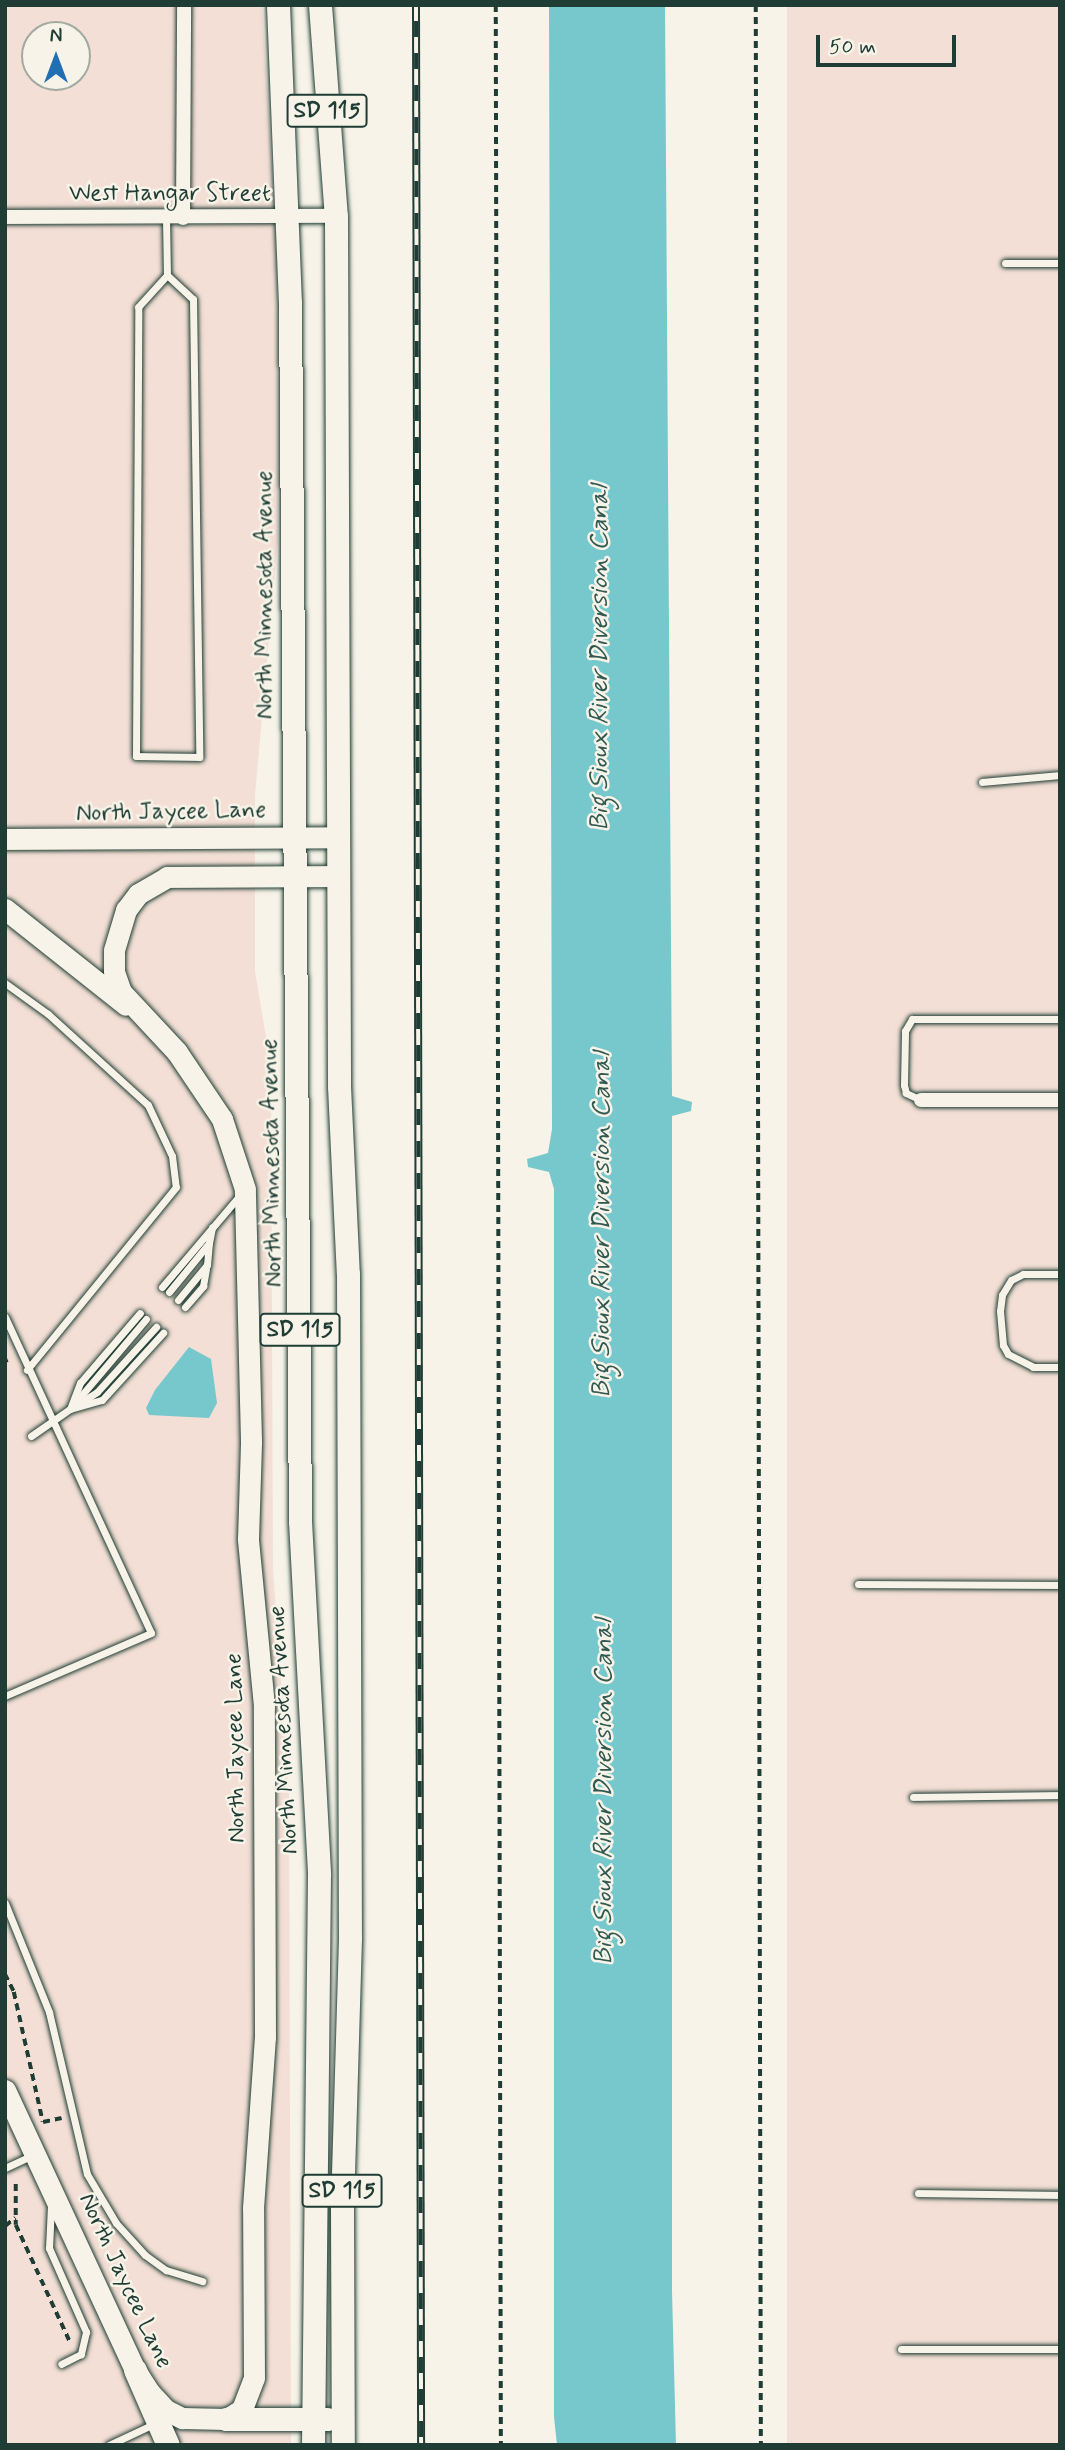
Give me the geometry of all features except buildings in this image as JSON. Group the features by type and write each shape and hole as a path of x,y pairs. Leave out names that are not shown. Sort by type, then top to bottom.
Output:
{"main road":[{"name":"North Minnesota Avenue","path":"278,5 287,216 300,1521 319,1874 313,2445"},
{"name":"SD 115","path":"320,5 335,216 339,1086 348,1274 350,1634 343,2445"},
{"name":"North Jaycee Lane","path":"5,839 338,837"},
{"name":"North Jaycee Lane","path":"226,2419 242,2409 254,2378 253,2208 265,2037 264,1706 248,1539 251,1441 245,1189 222,1119 177,1052 138,1015 121,992 114,972 119,928 138,894 167,877 338,876"},
{"path":"5,909 138,1015"},
{"name":"North Jaycee Lane","path":"5,2090 37,2153 135,2370"},
{"path":"135,2370 165,2419 168,2445"},
{"path":"165,2419 343,2419"}],"street":[{"path":"183,218 184,5"},
{"name":"West Hangar Street","path":"5,217 335,216"},
{"path":"921,1100 1060,1100"}],"lane":[{"path":"166,218 167,275 138,307 136,756 199,757 193,299 167,275"},
{"path":"1005,263 1060,263"},
{"path":"982,782 1060,775"},
{"path":"5,983 48,1014 148,1105 172,1156 176,1187 27,1370"},
{"path":"921,1100 906,1093 904,1085 905,1031 912,1019 1060,1019"},
{"path":"209,1243 165,1289 245,1189"},
{"path":"185,1307 203,1286 212,1227"},
{"path":"178,1300 207,1265"},
{"path":"1060,1274 1023,1275 1011,1280 1002,1295 1000,1311 1003,1345 1008,1354 1033,1367 1060,1367"},
{"path":"70,1409 143,1316"},
{"path":"5,1317 27,1370 54,1420 152,1633 5,1696"},
{"path":"32,1436 97,1392 156,1327"},
{"path":"70,1409 102,1400 163,1333"},
{"path":"858,1584 1060,1585"},
{"path":"913,1797 1060,1795"},
{"path":"5,1903 48,2012 70,2116 87,2174 116,2223 145,2255 166,2270 202,2281"},
{"path":"5,2168 37,2153"},
{"path":"52,2188 49,2248 86,2332 84,2347 76,2357 61,2364"},
{"path":"918,2193 1060,2195"},
{"path":"901,2349 1060,2349"},
{"path":"109,2445 165,2419"}],"path":[{"path":"496,5 501,2445"},
{"path":"756,5 761,2445"},
{"path":"5,1974 14,1992 43,2122 70,2116"},
{"path":"16,2184 19,2192 15,2218 76,2357"},
{"path":"5,2227 15,2218"}],"shaded area":[{"path":"5,5 262,5 277,255 278,538 255,795 255,971 271,1067 273,1570 289,1790 291,2445 5,2445"},
{"path":"787,5 1060,5 1060,2445 787,2445"}],"water":[{"name":"Big Sioux River Diversion Canal","path":"549,5 665,5 672,1096 692,1102 691,1111 672,1116 672,2291 676,2445 557,2445 554,2417 554,1189 549,1172 528,1167 527,1159 548,1153 552,1129"},
{"path":"189,1347 211,1359 217,1403 209,1418 149,1415 146,1408 155,1390"}],"railway":[{"path":"416,5 421,2445"}]}
